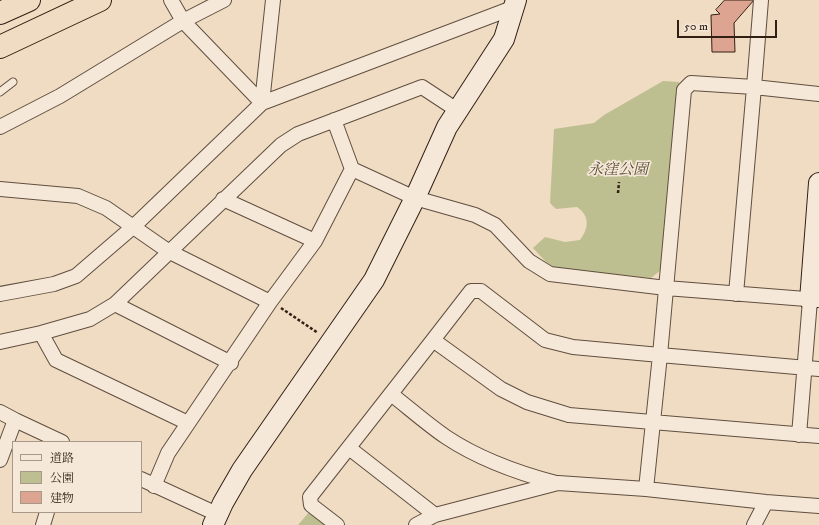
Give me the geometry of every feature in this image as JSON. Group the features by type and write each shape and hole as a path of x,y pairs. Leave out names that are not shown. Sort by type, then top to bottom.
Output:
{"highway":[{"path":"0,13 28,0"},
{"path":"0,47 100,0"}],"street":[{"path":"171,0 183,21 262,103"},
{"path":"0,127 60,96 183,21 224,0"},
{"path":"262,103 273,0"},
{"path":"736,294 761,0"},
{"path":"0,294 54,284 76,276 133,227 262,103 516,3"},
{"path":"142,480 215,520 242,470 374,280 415,198 447,127 504,39 516,3"},
{"path":"646,489 654,423 684,90 691,83 754,87 819,94"},
{"path":"0,342 90,320 115,304 168,251 281,145 298,134 422,87 457,110"},
{"path":"334,120 352,169 415,198 475,215 495,225 529,261 550,274 666,288 814,300"},
{"path":"154,486 168,453 231,363 270,302 315,241 352,169"},
{"path":"799,435 804,367 814,300 819,183"},
{"path":"0,189 78,196 106,208 168,251 270,302"},
{"path":"223,199 315,241"},
{"path":"336,525 311,505 310,497 471,291 481,291 545,340 573,347 819,369"},
{"path":"115,304 231,363"},
{"path":"41,333 56,360 188,423"},
{"path":"433,340 501,389 527,402 569,415 819,436"},
{"path":"391,394 447,437 480,456 524,474 558,483 646,489 766,502 819,506"},
{"path":"0,412 60,441"},
{"path":"0,460 15,420"},
{"path":"349,448 436,515"},
{"path":"416,525 436,515 558,483"},
{"path":"754,525 766,502"},
{"path":"43,525 47,513"}],"lane":[{"path":"0,92 13,82"}],"path":[{"path":"618,193 619,182"},
{"path":"288,312 314,331"}],"green space":[{"name":"永窪公園","path":"663,81 679,82 661,270 651,278 558,270 546,262 533,248 545,237 565,242 580,240 585,231 587,222 584,214 577,207 556,209 550,203 554,129 594,123 604,115"},
{"path":"310,511 329,525 298,525"}],"building":[{"path":"725,0 754,0 734,23 735,52 712,52 711,15 720,14 716,10"}]}
